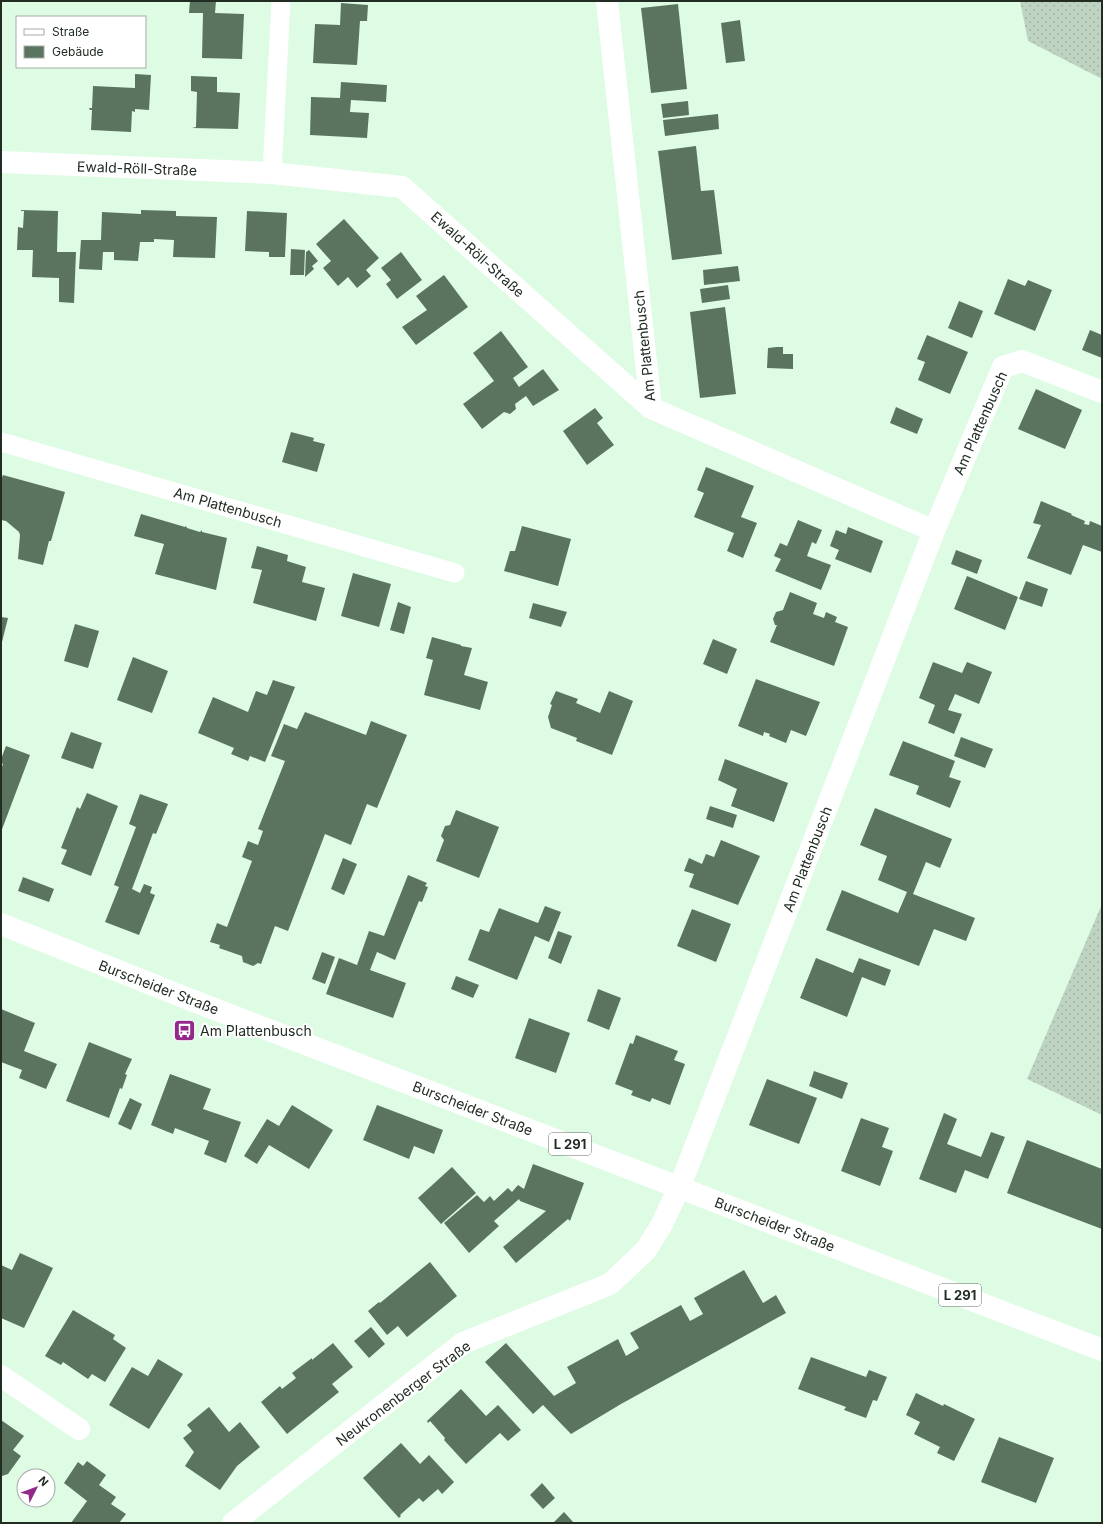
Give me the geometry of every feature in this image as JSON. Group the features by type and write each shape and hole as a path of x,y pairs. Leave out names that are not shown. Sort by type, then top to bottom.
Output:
{"street":[{"name":"Am Plattenbusch","path":"607,1 651,408 934,531"},
{"name":"Ewald-Röll-Straße","path":"1,162 272,173 402,187 651,408"},
{"name":"Am Plattenbusch","path":"680,1186 934,531 1003,367 1022,362 1102,392"},
{"name":"Burscheider Straße","path":"1,924 191,1000 680,1186 1102,1350"},
{"name":"Neukronenberger Straße","path":"234,1523 463,1343 610,1284 646,1250 661,1226 680,1186"},
{"path":"1,1376 79,1429"}],"lane":[{"path":"272,173 281,1"},
{"name":"Am Plattenbusch","path":"1,442 454,573"}],"green space":[{"path":"1020,1 1102,1 1102,79 1028,41"},
{"path":"1102,904 1102,1115 1027,1079"}],"building":[{"path":"190,1 216,1 215,13 244,14 242,59 202,58 203,13 189,13"},
{"path":"341,3 368,5 367,21 360,21 357,65 313,63 315,24 340,25"},
{"path":"678,4 687,89 651,93 641,8"},
{"path":"740,20 745,61 726,63 721,23"},
{"path":"135,74 151,75 149,110 135,109 135,112 132,111 131,132 91,130 92,110 89,108 92,108 93,86 135,88"},
{"path":"191,76 217,77 217,92 240,93 238,129 192,128 196,127 197,92 191,91"},
{"path":"341,82 387,85 386,102 351,100 350,112 369,113 367,138 310,135 311,97 340,98"},
{"path":"688,101 689,115 663,118 661,104"},
{"path":"718,114 719,129 665,136 663,120"},
{"path":"696,146 701,191 714,190 722,254 672,260 658,151"},
{"path":"21,210 58,211 57,252 76,252 74,303 59,302 59,278 32,277 33,250 17,250 18,227 23,228 24,211"},
{"path":"141,210 176,211 176,216 217,217 215,258 173,257 174,240 154,239 154,242 140,242 138,261 114,260 114,252 103,252 102,270 79,269 81,240 101,240 102,212 141,214"},
{"path":"247,211 287,213 285,257 269,257 269,252 245,251"},
{"path":"344,219 379,258 366,270 371,276 357,288 348,277 338,286 323,268 331,261 316,244"},
{"path":"291,249 305,250 304,275 290,275"},
{"path":"309,250 318,261 312,266 314,269 305,277 306,252"},
{"path":"401,252 422,280 397,299 386,284 391,280 381,268"},
{"path":"738,266 740,281 704,285 703,270"},
{"path":"444,275 468,307 416,345 402,327 427,310 416,296"},
{"path":"1008,279 1025,286 1028,280 1052,290 1035,331 994,314"},
{"path":"728,285 730,299 702,303 700,289"},
{"path":"959,301 983,311 972,338 948,328"},
{"path":"725,307 736,394 700,398 690,312"},
{"path":"1090,330 1102,335 1102,358 1082,350"},
{"path":"501,331 528,367 513,378 519,387 543,369 559,390 533,406 526,396 515,404 516,409 510,414 504,412 482,429 463,404 494,381 473,353"},
{"path":"927,335 968,352 950,394 918,380 925,362 917,359"},
{"path":"783,347 783,354 793,354 793,369 767,368 768,348"},
{"path":"1036,389 1082,410 1065,449 1018,429"},
{"path":"896,407 923,419 917,434 890,423"},
{"path":"595,408 603,418 597,423 614,445 587,465 563,431"},
{"path":"291,432 314,438 313,441 325,444 317,472 282,462"},
{"path":"706,467 754,486 741,517 757,523 743,558 727,551 734,533 694,517 704,493 697,490"},
{"path":"3,475 65,492 43,565 18,559 19,532 6,521 1,520 1,480"},
{"path":"1041,501 1072,514 1071,515 1085,521 1084,524 1089,525 1090,521 1102,526 1102,552 1083,545 1071,575 1027,558 1041,525 1033,523"},
{"path":"141,514 185,527 186,526 187,528 200,532 202,530 202,532 227,538 216,590 155,574 164,544 134,536"},
{"path":"798,520 822,530 816,544 812,542 807,556 831,565 821,590 775,571 781,559 774,556 780,543 787,546"},
{"path":"522,526 571,539 558,586 504,571 510,551 515,551"},
{"path":"848,527 883,541 871,573 835,559 839,550 830,546 836,530 846,534"},
{"path":"257,546 288,555 287,561 306,567 302,582 325,588 316,621 253,603 262,570 251,568"},
{"path":"956,550 982,560 977,574 951,564"},
{"path":"353,573 391,584 379,627 341,616"},
{"path":"967,576 1018,597 1005,630 954,609"},
{"path":"1026,581 1048,589 1042,607 1019,599"},
{"path":"790,592 817,603 813,614 824,618 826,612 837,617 835,622 848,627 834,666 770,642 777,625 775,625 773,619 776,612 783,610"},
{"path":"398,602 411,607 404,634 390,630"},
{"path":"533,603 567,612 561,627 529,618"},
{"path":"1,617 8,618 2,642 1,642"},
{"path":"75,624 99,631 88,668 64,661"},
{"path":"432,637 472,648 464,675 488,682 480,710 424,695 433,660 426,658"},
{"path":"713,639 737,649 727,674 703,664"},
{"path":"133,657 168,671 152,713 117,700"},
{"path":"933,662 962,673 967,662 992,672 979,704 955,694 948,710 962,714 954,734 928,723 935,705 919,698"},
{"path":"756,679 820,702 806,736 791,730 786,743 769,736 770,734 764,732 763,736 738,726"},
{"path":"273,680 295,687 265,762 250,756 248,761 231,754 234,748 198,733 213,697 248,712 256,691 267,695"},
{"path":"556,691 578,699 576,703 600,713 609,691 633,701 612,755 576,741 577,738 551,728 548,717 552,705 550,704"},
{"path":"305,712 366,735 371,721 407,735 377,808 367,804 351,845 325,834 288,931 275,926 261,964 258,963 253,966 243,962 242,956 219,948 220,945 210,942 217,923 227,927 252,861 242,857 248,841 258,845 263,831 258,829 285,761 271,756 284,724 297,729"},
{"path":"71,732 102,743 93,769 61,758"},
{"path":"961,737 993,749 985,768 954,756"},
{"path":"903,741 955,761 949,777 961,781 950,808 916,794 919,786 889,775"},
{"path":"6,746 30,755 1,832 1,769 3,764 1,763 1,759"},
{"path":"725,759 788,783 774,822 731,806 737,789 718,780"},
{"path":"87,793 118,806 91,876 61,864 67,850 61,848 77,807 80,809"},
{"path":"140,794 168,804 156,834 153,833 132,889 140,893 144,884 152,887 150,893 155,895 139,935 105,922 119,887 114,885 136,827 129,824"},
{"path":"710,806 737,815 733,828 706,819"},
{"path":"875,808 952,839 940,868 926,862 913,894 975,918 966,941 934,929 919,966 826,930 842,890 898,913 907,892 878,880 887,856 860,845"},
{"path":"456,810 499,827 479,878 436,861 444,840 441,836 445,826 450,825"},
{"path":"721,840 760,856 738,905 689,887 694,874 684,871 689,858 702,864 706,854 714,857"},
{"path":"343,858 357,864 344,895 331,889"},
{"path":"408,875 427,883 425,886 428,887 422,902 419,901 395,960 377,952 370,970 406,983 393,1018 326,994 339,958 357,965 369,931 384,936"},
{"path":"23,877 54,889 49,902 18,891"},
{"path":"545,906 561,912 549,942 535,936 517,980 468,960 480,929 489,932 499,908 538,923"},
{"path":"692,909 731,924 716,962 677,946"},
{"path":"558,931 572,936 561,964 548,958"},
{"path":"322,952 335,957 325,984 312,979"},
{"path":"816,958 853,973 859,958 891,970 885,986 862,977 847,1017 800,998"},
{"path":"456,976 479,985 473,998 451,989"},
{"path":"598,989 621,998 609,1030 587,1021"},
{"path":"1,1009 35,1023 24,1051 57,1064 46,1089 19,1078 22,1070 1,1062"},
{"path":"529,1018 570,1033 556,1073 515,1058"},
{"path":"636,1035 678,1051 674,1060 685,1064 670,1105 652,1098 650,1102 631,1095 633,1091 615,1084 630,1043 633,1044"},
{"path":"89,1042 132,1059 125,1074 127,1075 122,1089 120,1088 109,1118 66,1101"},
{"path":"814,1071 848,1083 842,1099 809,1086"},
{"path":"170,1074 211,1089 203,1109 241,1122 226,1163 204,1154 209,1141 175,1128 173,1134 151,1125"},
{"path":"767,1079 817,1098 799,1144 749,1125"},
{"path":"130,1098 142,1104 131,1130 118,1124"},
{"path":"292,1105 333,1130 309,1169 269,1145 257,1164 244,1156 267,1119 279,1126"},
{"path":"377,1105 443,1130 434,1154 414,1146 409,1159 363,1140"},
{"path":"944,1113 957,1119 947,1144 981,1157 991,1132 1005,1137 988,1179 965,1170 956,1193 919,1179"},
{"path":"861,1118 889,1128 882,1147 893,1151 880,1186 841,1171"},
{"path":"1027,1140 1102,1169 1102,1229 1007,1193"},
{"path":"533,1164 584,1183 570,1221 568,1219 516,1263 503,1247 546,1211 520,1201 519,1199 494,1221 499,1226 469,1253 444,1223 477,1195 484,1202 490,1196 494,1201 508,1188 512,1192 518,1185 524,1189"},
{"path":"452,1167 476,1193 441,1224 418,1198"},
{"path":"20,1253 53,1268 24,1328 1,1318 1,1265 12,1270"},
{"path":"430,1262 457,1296 407,1337 398,1326 387,1335 368,1311"},
{"path":"744,1270 763,1303 776,1295 786,1313 621,1404 571,1434 543,1405 533,1414 485,1362 506,1343 554,1396 576,1383 567,1367 618,1339 626,1356 639,1348 630,1333 681,1305 690,1321 703,1314 694,1298"},
{"path":"73,1310 115,1335 113,1339 126,1348 105,1382 92,1374 88,1379 63,1362 61,1365 45,1356"},
{"path":"371,1327 385,1344 369,1358 354,1341"},
{"path":"333,1343 353,1367 332,1384 339,1392 287,1434 261,1402 280,1386 282,1389 296,1378 292,1373 312,1358 312,1360"},
{"path":"811,1357 866,1377 869,1370 887,1377 877,1401 873,1400 866,1418 844,1410 846,1407 798,1389"},
{"path":"158,1359 183,1374 149,1429 109,1405 132,1367 148,1376"},
{"path":"461,1389 486,1416 498,1405 521,1430 508,1441 500,1433 466,1464 444,1440 445,1438 430,1421 428,1423 427,1421"},
{"path":"916,1393 943,1406 944,1404 975,1419 954,1461 937,1453 940,1447 914,1434 920,1422 906,1415"},
{"path":"209,1407 229,1432 240,1422 260,1447 237,1466 220,1490 185,1466 194,1452 183,1438 192,1431 187,1425"},
{"path":"1,1420 24,1436 13,1450 21,1456 8,1474 2,1476"},
{"path":"999,1437 1054,1458 1036,1503 981,1482"},
{"path":"401,1443 420,1464 429,1455 454,1482 442,1494 438,1489 423,1502 419,1498 400,1515 401,1516 399,1518 363,1478"},
{"path":"87,1461 106,1475 99,1485 116,1497 111,1504 126,1514 119,1523 71,1523 87,1501 64,1483 78,1462 83,1466"},
{"path":"542,1483 555,1498 543,1509 530,1495"},
{"path":"564,1512 574,1523 554,1522"}],"place":[{"name":"Am Plattenbusch","path":"184,1030"}]}
